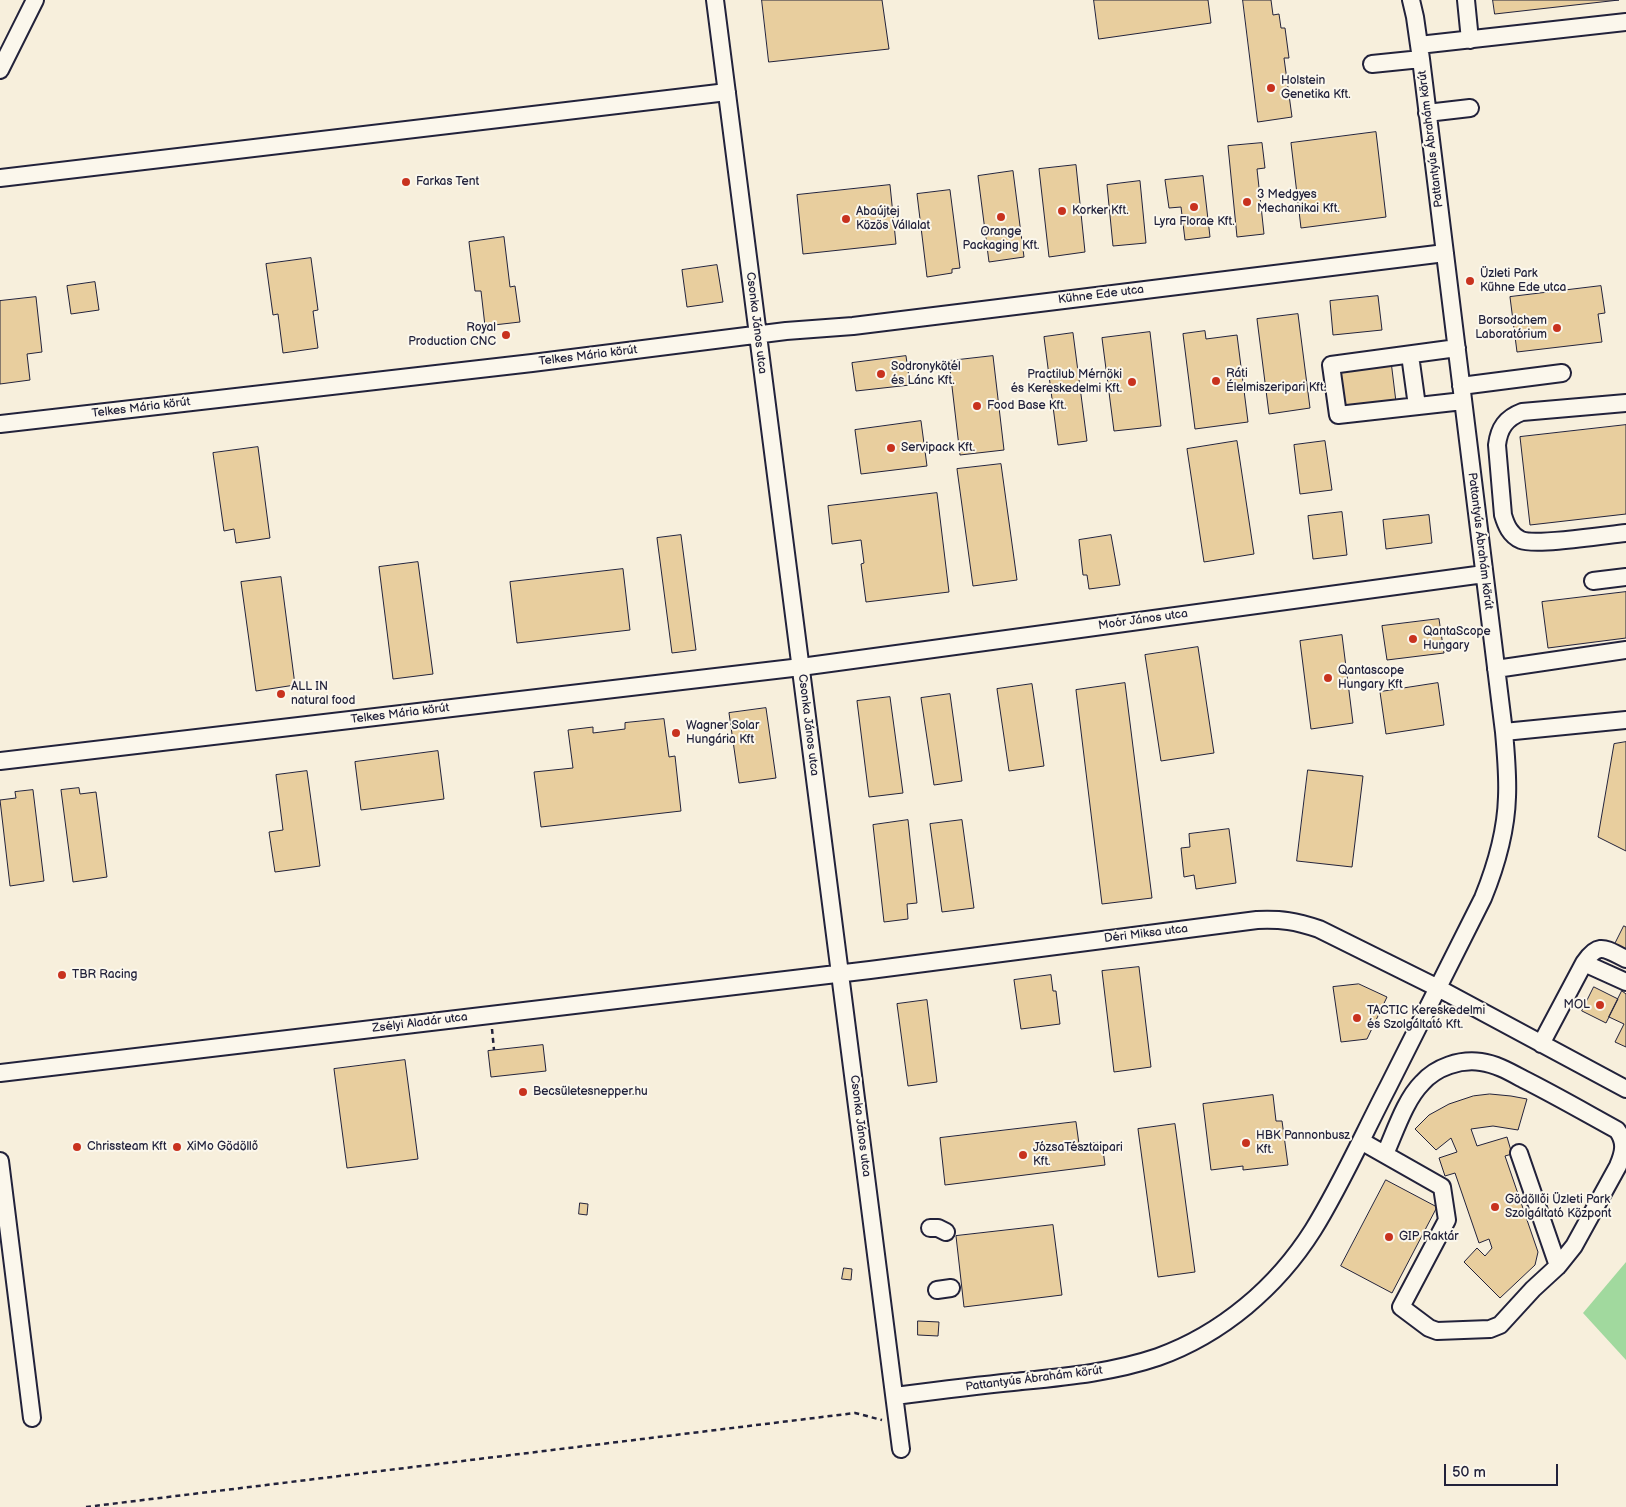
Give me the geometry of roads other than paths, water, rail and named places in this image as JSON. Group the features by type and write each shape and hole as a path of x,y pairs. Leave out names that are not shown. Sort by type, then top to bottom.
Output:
{"street":[{"path":"0,70 35,0"},
{"name":"Csonka János utca","path":"715,0 901,1450"},
{"name":"Pattantyús Ábrahám körút","path":"895,1396 1084,1375 1112,1370 1159,1356 1203,1336 1222,1325 1245,1307 1263,1291 1297,1252 1330,1201 1483,898 1503,837 1508,798 1504,732 1420,52 1411,0"},
{"path":"1466,0 1470,40"},
{"path":"1372,64 1470,40 1626,22"},
{"path":"0,178 726,92"},
{"path":"1427,113 1470,108"},
{"name":"Kühne Ede utca","path":"758,334 853,326 1445,253"},
{"name":"Telkes Mária körút","path":"0,424 523,364 758,334"},
{"path":"1457,348 1331,365 1338,415 1417,406 1462,393 1562,373"},
{"path":"1410,355 1417,406"},
{"path":"1626,403 1522,412 1511,416 1498,434 1497,445 1504,515 1506,526 1512,534 1521,540 1542,541 1626,533"},
{"path":"1472,468 1498,464"},
{"name":"Moór János utca","path":"801,667 1484,574"},
{"path":"1594,581 1626,577"},
{"path":"1496,669 1626,650"},
{"name":"Telkes Mária körút","path":"0,761 801,667"},
{"path":"1504,732 1626,720"},
{"name":"Déri Miksa utca","path":"840,973 1257,920 1281,919 1299,922 1318,929 1438,988 1626,1089"},
{"path":"1541,1044 1592,951 1598,949 1609,950 1626,959"},
{"path":"1584,963 1626,982"},
{"name":"Zsélyi Aladár utca","path":"0,1073 840,973"},
{"path":"1361,1140 1385,1154 1442,1186 1447,1220 1401,1307 1429,1328 1445,1332 1490,1329 1500,1325 1558,1266 1574,1246 1623,1154 1624,1140 1617,1130 1541,1088 1498,1066 1470,1061 1445,1067 1422,1082 1413,1094 1385,1154"},
{"path":"1519,1153 1558,1266"},
{"path":"0,1161 32,1418"}],"place":[{"name":"Holstein Genetika Kft.","path":"1271,88"},
{"name":"Farkas Tent","path":"406,182"},
{"name":"3 Medgyes Mechanikai Kft.","path":"1247,202"},
{"name":"Lyra Florae Kft.","path":"1194,207"},
{"name":"Korker Kft.","path":"1062,211"},
{"name":"Orange Packaging Kft.","path":"1001,217"},
{"name":"Abaújtej Közös Vállalat","path":"846,219"},
{"name":"Üzleti Park Kühne Ede utca","path":"1470,281"},
{"name":"Borsodchem Laboratórium","path":"1557,328"},
{"name":"Royal Production CNC","path":"506,335"},
{"name":"Sodronykötél és Lánc Kft.","path":"881,374"},
{"name":"Ráti Élelmiszeripari Kft.","path":"1216,381"},
{"name":"Practilub Mérnöki és Kereskedelmi Kft.","path":"1132,382"},
{"name":"Food Base Kft.","path":"977,406"},
{"name":"Servipack Kft.","path":"891,448"},
{"name":"QantaScope Hungary","path":"1413,639"},
{"name":"Qantascope Hungary Kft","path":"1328,678"},
{"name":"ALL IN natural food","path":"281,694"},
{"name":"Wagner Solar Hungária Kft","path":"676,733"},
{"name":"TBR Racing","path":"62,975"},
{"name":"MOL","path":"1600,1005"},
{"name":"TACTIC Kereskedelmi és Szolgáltató Kft.","path":"1357,1018"},
{"name":"Becsületesnepper.hu","path":"523,1092"},
{"name":"HBK Pannonbusz Kft.","path":"1246,1143"},
{"name":"Chrissteam Kft","path":"77,1147"},
{"name":"XiMo Gödöllő","path":"177,1147"},
{"name":"JózsaTésztaipari Kft.","path":"1023,1155"},
{"name":"Gödöllői Üzleti Park Szolgáltató Központ","path":"1495,1207"},
{"name":"GIP Raktár","path":"1389,1237"}]}
